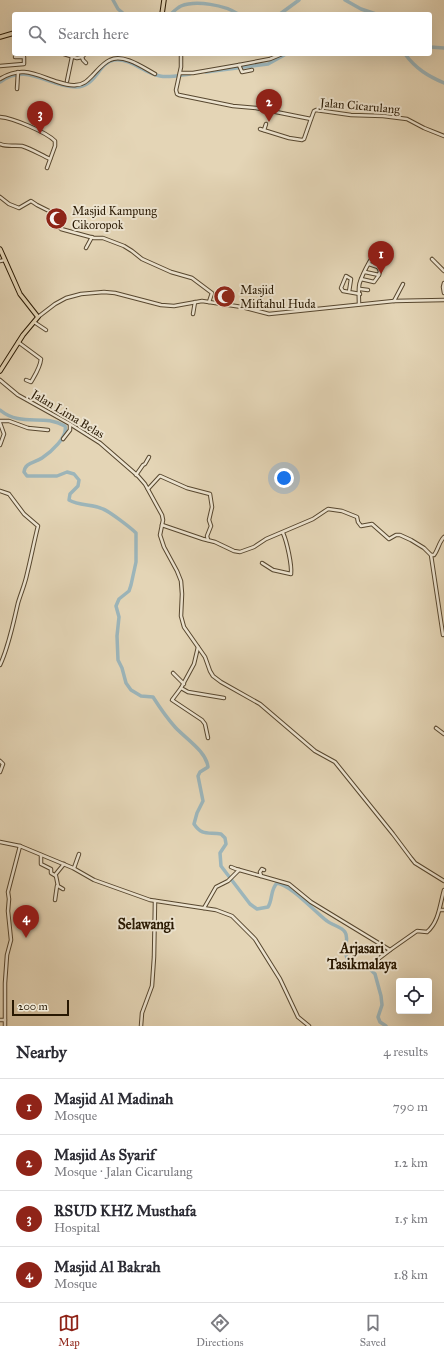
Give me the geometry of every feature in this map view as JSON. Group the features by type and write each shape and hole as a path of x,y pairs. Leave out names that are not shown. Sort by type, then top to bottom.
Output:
{"main road":[{"path":"162,12 164,0"},
{"path":"0,37 12,34"},
{"path":"0,249 20,294 38,318 18,342 0,371"}],"street":[{"name":"Jalan Cicarulang","path":"181,56 180,74 176,90 179,96 232,106 256,108 311,119 314,111 316,110 351,115 402,118 411,120 426,129 444,136"},
{"path":"180,74 240,66 277,56"},
{"path":"0,66 24,64 24,57 15,57"},
{"path":"67,81 72,57 82,58 86,62"},
{"path":"0,79 8,74 34,74 65,84 77,85 84,83 105,63 114,58 126,59 155,74"},
{"path":"240,66 241,72 252,70"},
{"path":"17,89 18,73"},
{"path":"0,117 8,118 52,138 56,144 47,168"},
{"path":"260,129 289,138 302,140 304,139 311,119"},
{"path":"264,130 266,124"},
{"path":"0,144 6,146 20,146 31,149 50,159"},
{"path":"0,197 9,204 19,208 28,201 32,202 59,216 60,228 92,237 103,238 124,246 141,259 171,272 192,278 212,293 209,302"},
{"path":"86,248 92,237"},
{"path":"359,304 359,284 361,279 377,249 384,246 386,250 378,267 380,271 379,276 374,282 361,279"},
{"path":"0,261 3,258"},
{"path":"432,260 444,271"},
{"path":"369,264 378,267"},
{"path":"365,272 379,276"},
{"path":"349,292 351,278 346,276 341,289 349,292 360,294"},
{"path":"444,283 444,293"},
{"path":"394,301 402,284"},
{"path":"360,289 368,290"},
{"path":"38,318 55,304 66,298 95,292 112,292 167,306 209,302 242,307 269,314 394,301 444,300"},
{"path":"193,314 197,302"},
{"path":"34,322 46,330"},
{"path":"18,342 41,359 36,374 30,382 26,380"},
{"name":"Jalan Lima Belas","path":"0,380 18,395 70,424 100,443 136,475 148,489 162,515 163,520 160,535 164,547 181,581 181,616 184,627 205,657 210,671 221,682 260,704 316,752 335,762 415,863 444,881"},
{"path":"0,445 4,434 0,422 9,421 28,428 48,430"},
{"path":"63,439 70,430 70,424"},
{"path":"136,475 145,464 149,456"},
{"path":"148,489 160,476 187,488 210,494 212,507 209,520 210,529 207,536 208,540"},
{"path":"0,491 9,494 24,514 38,526 28,572 8,644 0,665"},
{"path":"162,525 215,542 234,551 240,552 254,548 266,539 313,519 326,510 335,509 355,516 358,523 363,526 370,523 372,524 389,540 396,534 407,538 424,548 431,555 443,635"},
{"path":"262,563 273,570 291,574 292,569 287,542 283,533"},
{"path":"431,555 436,553 439,543 444,536"},
{"path":"198,647 194,664 184,684 172,700 204,722 208,738"},
{"path":"172,674 184,684"},
{"path":"182,687 182,689 188,692 224,698"},
{"path":"436,728 444,734"},
{"path":"0,761 3,764 0,772"},
{"path":"0,842 20,846 74,868 97,881 155,901 204,908 229,914 252,936 280,979 298,1017 309,1026"},
{"path":"5,1026 5,983 7,957 11,940 8,915 8,892 20,846"},
{"path":"74,868 79,854"},
{"path":"41,855 41,864 50,869 51,873 55,875 57,886 55,900"},
{"path":"55,875 64,864"},
{"path":"231,867 289,884 311,902 390,950"},
{"path":"261,876 260,872 262,869 264,870"},
{"path":"204,908 216,887 228,881 239,870"},
{"path":"57,886 63,889"},
{"path":"373,963 417,931 427,932 430,929 440,910 444,890"},
{"path":"141,1026 142,1013 152,986 155,901"},
{"path":"0,1020 5,1020"}],"waterway":[{"path":"113,0 122,12"},
{"path":"283,12 299,0"},
{"path":"345,0 370,12"},
{"path":"173,12 181,6 194,3 210,4 226,8 234,12"},
{"path":"432,47 444,48"},
{"path":"206,72 268,64 282,56"},
{"path":"407,56 413,64 423,72 444,83"},
{"path":"0,82 10,76 19,74 38,77 66,86 83,86 93,79 105,65 114,60 132,63 148,72 164,77 190,74"},
{"path":"0,410 8,415 24,420 57,422 65,426 64,435 58,444 42,458 28,464 24,472 27,476 57,476 67,472 74,474 79,480 78,486 70,494 69,500 106,510 136,533 136,562 131,585 129,591 119,599 116,606 119,617 117,636 118,660 126,683 131,690 141,696 153,697 172,724 200,750 204,756 208,767 200,772 198,776 203,801 197,813 194,824 203,832 221,834 225,838 226,844 220,853 221,866 250,904 257,909 268,907 271,901 273,889 277,883 283,885 303,899 327,921 344,930 347,937 345,951 349,963 368,967 375,974 382,1005 378,1017 380,1022 386,1026"}],"place":[{"name":"Masjid As Syarif","path":"269,122"},
{"name":"RSUD KHZ Musthafa","path":"40,134"},
{"name":"Masjid Kampung Cikoropok","path":"56,218"},
{"name":"Masjid Al Madinah","path":"381,274"},
{"name":"Masjid Miftahul Huda","path":"224,297"},
{"name":"Masjid Al Bakrah","path":"26,938"}],"district":[{"name":"Selawangi","path":"146,924"},
{"name":"Arjasari Tasikmalaya","path":"362,956"}]}
